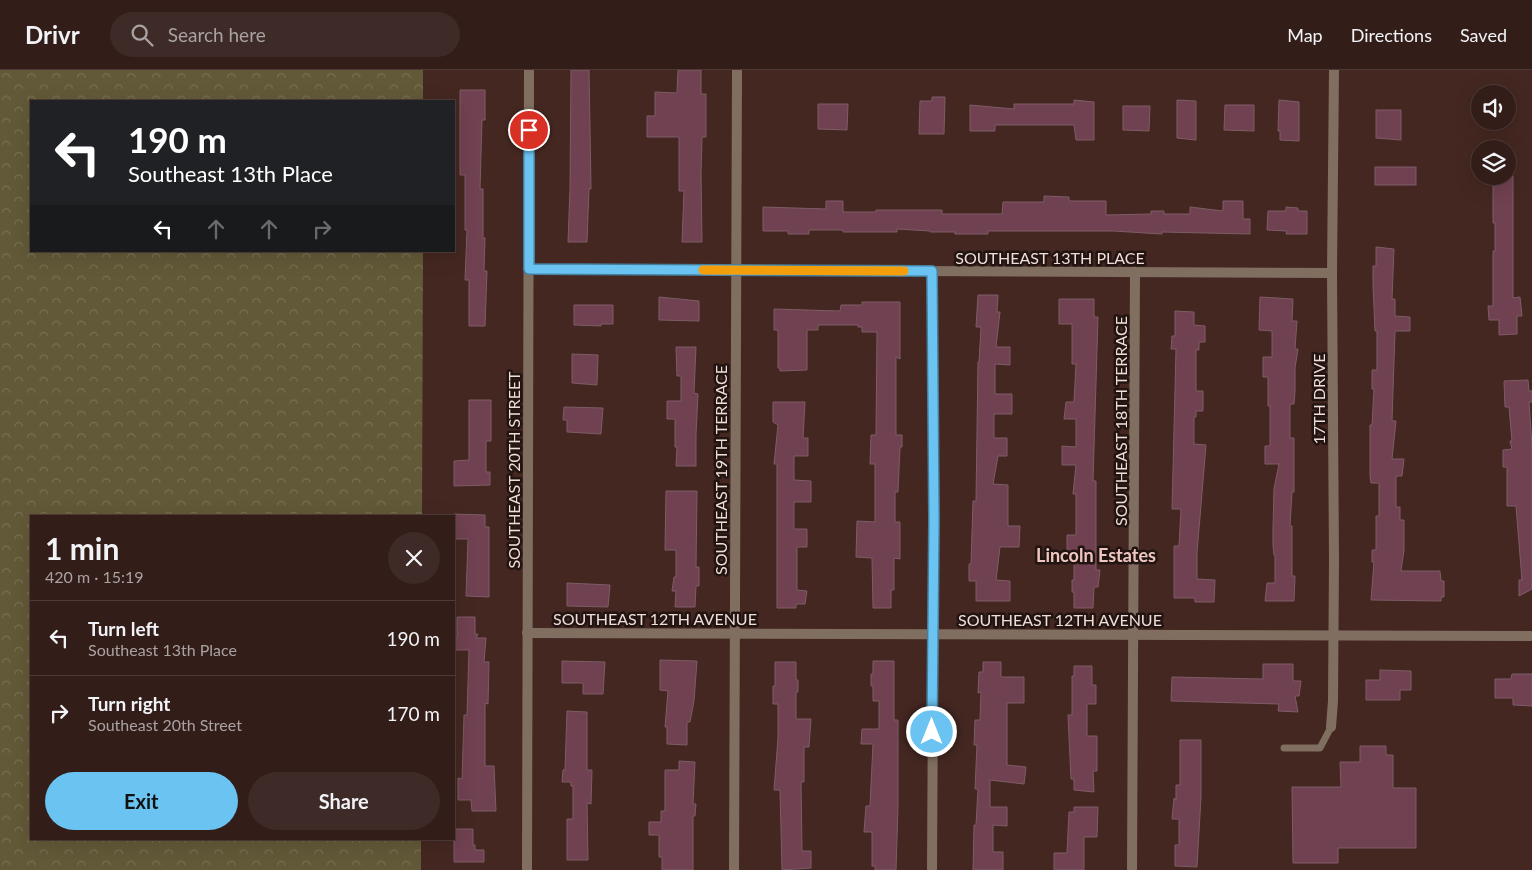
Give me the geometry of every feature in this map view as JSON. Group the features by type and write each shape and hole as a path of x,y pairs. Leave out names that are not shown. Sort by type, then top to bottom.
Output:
{"street":[{"name":"SOUTHEAST 20TH STREET","path":"527,870 529,70"},
{"name":"SOUTHEAST 19TH TERRACE","path":"734,870 737,70"},
{"name":"17TH DRIVE","path":"1331,728 1334,635 1332,273 1334,70"},
{"name":"SOUTHEAST 13TH PLACE","path":"529,269 1332,273"},
{"path":"932,271 932,870"},
{"name":"SOUTHEAST 18TH TERRACE","path":"1132,870 1135,272"},
{"name":"SOUTHEAST 12TH AVENUE","path":"527,633 1532,636"}],"lane":[{"path":"1284,748 1320,748 1331,728"}],"green space":[{"path":"0,70 423,70 423,100 30,100 30,252 423,252 422,515 30,515 30,840 421,840 421,870 0,870"}],"building":[{"path":"571,70 589,70 591,189 589,189 587,242 568,242"},
{"path":"678,70 701,70 701,94 706,94 706,137 702,137 701,174 702,242 682,242 684,191 679,191 679,137 647,137 647,116 655,116 655,92 677,93"},
{"path":"460,90 485,90 485,120 482,120 480,189 483,189 484,271 487,271 485,326 469,326 469,280 465,280 467,230 465,230 465,175 460,175"},
{"path":"932,97 945,97 944,134 919,134 920,101 932,101"},
{"path":"1074,100 1094,102 1094,140 1076,140 1074,125 995,125 995,131 970,131 970,105 1014,109 1014,104 1074,104"},
{"path":"1177,100 1196,101 1196,140 1177,138"},
{"path":"1279,100 1299,102 1299,141 1280,140 1280,131 1278,131"},
{"path":"818,104 848,104 847,130 818,129"},
{"path":"1225,105 1254,105 1254,131 1224,130"},
{"path":"1123,106 1150,106 1149,131 1123,130"},
{"path":"1376,110 1401,110 1401,140 1376,138"},
{"path":"1375,167 1416,167 1416,185 1375,185"},
{"path":"1493,185 1513,185 1513,298 1520,297 1522,316 1517,316 1517,334 1499,335 1499,320 1489,320 1488,306 1493,306 1495,223 1493,223"},
{"path":"1044,196 1069,197 1069,201 1106,201 1106,215 1151,214 1151,211 1164,211 1164,214 1190,214 1190,207 1223,211 1223,201 1243,201 1243,219 1250,219 1250,234 988,231 988,234 955,234 955,232 897,229 897,232 809,230 809,234 788,234 788,231 763,231 763,207 826,209 826,201 843,201 843,212 942,210 942,214 1002,214 1003,202 1044,202"},
{"path":"1286,207 1298,208 1298,211 1307,211 1307,234 1286,234 1287,231 1267,230 1268,211 1286,211"},
{"path":"1376,247 1394,249 1392,299 1395,299 1395,316 1410,317 1410,331 1395,331 1392,421 1396,421 1392,459 1404,459 1402,476 1396,476 1396,507 1400,507 1400,520 1404,520 1404,550 1401,571 1440,571 1441,581 1444,581 1444,597 1441,597 1441,601 1371,600 1374,562 1372,562 1372,550 1376,550 1376,516 1379,516 1379,483 1371,483 1370,476 1370,425 1372,425 1374,389 1372,389 1372,370 1377,370 1377,331 1375,331 1373,285"},
{"path":"978,295 998,295 997,312 1000,312 996,347 1010,347 1010,365 995,364 995,394 1012,394 1012,414 994,414 994,438 1007,438 1007,456 998,456 993,484 1008,485 1008,526 1020,526 1019,547 1000,547 996,580 1010,581 1010,601 976,601 976,581 969,581 973,501 976,501 978,362 981,327 976,327"},
{"path":"659,297 699,301 699,321 659,320"},
{"path":"1260,297 1293,299 1292,321 1297,321 1295,349 1298,349 1295,368 1294,404 1290,404 1290,438 1294,438 1294,492 1292,492 1290,526 1292,526 1292,576 1295,576 1294,601 1265,601 1267,583 1275,583 1275,555 1273,546 1274,489 1279,464 1265,464 1265,446 1270,446 1270,406 1268,406 1268,377 1263,377 1263,357 1272,357 1272,331 1259,330"},
{"path":"1059,299 1094,299 1094,317 1098,317 1093,481 1096,481 1096,570 1100,570 1098,587 1094,587 1093,608 1074,608 1072,580 1074,580 1074,552 1067,552 1067,535 1076,535 1076,494 1073,494 1076,465 1062,465 1062,446 1076,447 1076,419 1064,419 1066,402 1074,402 1076,364 1072,364 1072,324 1059,324"},
{"path":"862,302 900,302 900,359 896,357 896,435 902,435 902,447 900,447 898,492 895,492 895,522 900,522 900,559 894,558 894,590 891,590 891,608 873,608 872,558 856,557 857,521 875,522 875,464 870,464 871,435 876,435 877,332 862,332 862,327 858,327 858,325 818,325 818,330 807,330 807,370 780,371 780,368 778,368 778,330 774,330 774,309 840,311 841,305 862,305"},
{"path":"574,305 613,305 613,324 601,324 601,326 574,325"},
{"path":"1175,311 1194,312 1194,325 1205,326 1205,342 1199,342 1199,350 1196,350 1196,391 1203,391 1203,411 1196,411 1196,417 1194,417 1194,444 1206,445 1197,553 1197,579 1215,580 1214,602 1195,602 1195,598 1174,598 1174,546 1179,546 1181,509 1172,509 1176,349 1171,349 1172,336 1175,336"},
{"path":"676,347 696,347 694,393 698,394 696,466 676,466 675,419 667,419 667,401 681,401 681,376 677,376"},
{"path":"572,354 598,355 597,385 572,383"},
{"path":"1528,380 1529,391 1532,391 1532,402 1529,402 1532,446 1532,589 1519,596 1519,580 1522,580 1516,506 1507,506 1507,467 1503,467 1503,450 1512,449 1509,407 1505,407 1504,381"},
{"path":"469,400 491,400 491,441 486,441 486,472 490,472 490,485 454,486 454,461 469,460"},
{"path":"773,402 805,402 803,438 808,438 808,456 794,456 794,480 811,481 811,502 794,502 794,529 807,529 807,547 797,547 797,590 807,591 805,604 796,604 796,608 777,608 777,464 774,464 778,425 773,422"},
{"path":"564,407 603,408 601,434 567,432 567,420 563,420"},
{"path":"666,491 697,491 696,567 699,567 699,586 696,586 695,607 675,607 676,591 672,591 674,577 676,577 676,550 665,550"},
{"path":"454,515 485,515 485,527 489,527 489,597 466,596 468,539 455,539"},
{"path":"567,583 610,585 608,607 567,606"},
{"path":"457,617 475,617 475,634 478,634 476,638 486,638 484,662 489,662 488,704 485,703 485,766 494,766 496,811 472,811 471,800 458,800 458,778 462,779 464,715 467,715 469,650 455,650 455,638 457,638"},
{"path":"660,660 697,661 694,701 690,722 687,722 687,745 667,744 667,727 665,727 668,691 660,690"},
{"path":"562,661 605,662 603,694 583,694 583,683 562,683"},
{"path":"873,661 894,661 894,720 898,720 896,870 875,870 875,866 872,866 872,832 864,832 866,806 870,806 873,744 861,744 862,729 879,729 879,701 873,701 873,686 871,686"},
{"path":"775,662 796,662 798,692 796,692 796,719 811,719 809,747 804,747 804,782 801,782 802,851 811,851 811,868 782,870 780,790 774,790 778,738 778,704 773,704"},
{"path":"983,662 1001,662 1001,677 1024,677 1024,703 1007,703 1007,765 1026,767 1024,784 990,780 990,807 1007,807 1007,826 993,825 993,852 1003,852 1003,870 973,870 974,825 976,825 978,789 975,789 977,745 974,745 975,720 980,720 981,692 978,693 979,672 983,672"},
{"path":"1263,664 1293,664 1293,681 1301,681 1299,696 1295,696 1298,712 1278,711 1279,704 1171,701 1172,677 1263,679"},
{"path":"1074,666 1092,666 1092,685 1096,685 1096,704 1087,704 1087,736 1097,736 1097,771 1093,771 1094,792 1074,790 1074,779 1071,779 1068,715 1072,715 1072,676 1074,676"},
{"path":"1380,670 1411,671 1411,690 1400,690 1400,700 1366,700 1366,680 1380,680"},
{"path":"1512,674 1532,674 1532,706 1513,705 1513,698 1495,698 1495,679 1511,679"},
{"path":"567,711 587,712 587,770 592,770 591,804 587,803 588,860 567,860 567,819 573,819 573,786 571,786 571,782 562,782 563,770 565,770"},
{"path":"1180,740 1201,740 1201,797 1197,867 1175,866 1175,845 1179,845 1179,819 1172,819 1174,798 1176,800 1176,785 1180,785"},
{"path":"1360,746 1386,746 1386,755 1393,755 1393,788 1416,788 1416,848 1338,848 1338,863 1293,863 1292,787 1341,787 1340,762 1360,762"},
{"path":"679,761 695,762 693,804 696,804 695,816 693,816 693,870 662,870 662,857 659,857 659,835 649,835 649,822 661,822 661,811 665,811 665,770 679,770"},
{"path":"1074,807 1098,807 1097,837 1084,837 1084,870 1054,870 1054,853 1067,853 1069,812 1074,812"},
{"path":"455,829 473,829 473,845 475,845 475,850 484,850 484,862 454,862"}],"slow traffic":[{"path":"703,270 904,271"}],"district":[{"name":"Lincoln Estates","path":"1096,555"}],"route":[{"path":"529,130 529,269 932,271 934,520 932,732"}]}
